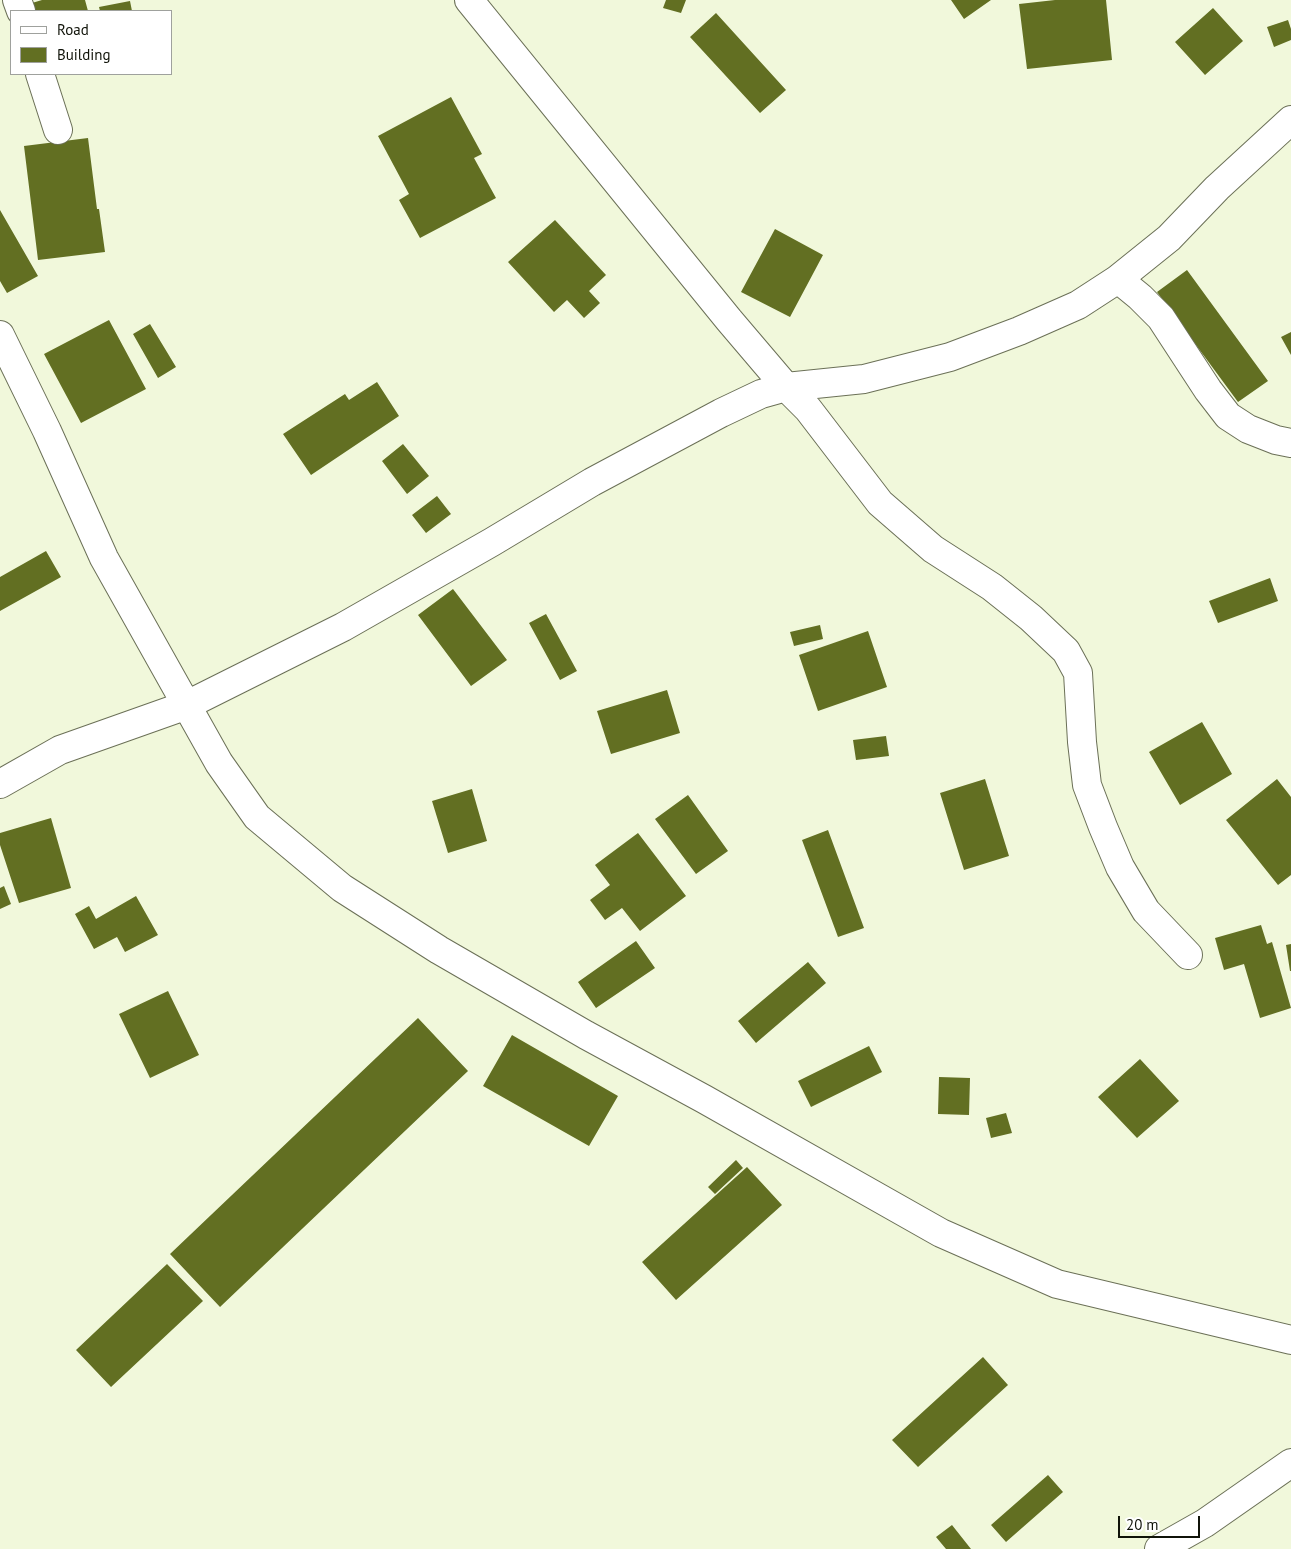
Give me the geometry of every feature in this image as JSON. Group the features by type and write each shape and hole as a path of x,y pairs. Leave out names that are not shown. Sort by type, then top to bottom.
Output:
{"street":[{"path":"469,0 729,320 786,387 808,408 880,503 933,549 992,587 1031,618 1066,651 1078,673 1082,742 1087,785 1103,827 1120,868 1146,911 1188,955"},
{"path":"40,75 58,130"},
{"path":"0,784 60,750 187,706 343,627 492,542 592,482 721,413 761,394 786,387 864,379 950,357 1019,331 1078,305 1118,279 1169,238 1217,188 1291,120"},
{"path":"1118,279 1161,318 1208,390 1228,416 1248,429 1276,440 1291,443"},
{"path":"0,335 47,431 104,558 219,763 257,817 342,888 439,950 586,1036 704,1099 941,1233 1057,1284 1291,1340"},
{"path":"1159,1549 1205,1523 1291,1463"}],"building":[{"path":"42,0 85,0 88,10 34,10 32,3"},
{"path":"666,0 686,0 681,13 663,8"},
{"path":"951,0 991,0 964,19"},
{"path":"1055,0 1106,0 1112,60 1027,69 1019,4"},
{"path":"130,1 132,10 100,10 99,7"},
{"path":"1213,8 1243,41 1205,75 1175,42"},
{"path":"716,13 786,90 760,113 690,37"},
{"path":"1288,20 1291,29 1291,40 1274,47 1267,27"},
{"path":"451,97 482,154 474,158 496,198 420,238 399,200 409,194 378,136"},
{"path":"88,138 97,209 99,209 105,252 38,260 24,146"},
{"path":"0,210 38,276 7,293 0,281"},
{"path":"555,220 606,275 589,291 600,303 584,318 567,300 554,312 508,262"},
{"path":"775,229 823,255 790,317 741,292"},
{"path":"1187,270 1268,381 1238,402 1157,292"},
{"path":"109,320 146,389 81,423 44,354"},
{"path":"150,324 176,367 158,378 133,334"},
{"path":"1291,332 1291,355 1281,337"},
{"path":"377,382 399,416 311,475 283,434 345,394 349,400"},
{"path":"403,444 429,476 407,494 382,461"},
{"path":"437,496 451,514 426,533 412,515"},
{"path":"46,551 61,577 0,611 0,577"},
{"path":"1270,578 1278,601 1218,623 1209,601"},
{"path":"453,589 507,660 471,686 418,615"},
{"path":"546,614 577,671 560,680 529,623"},
{"path":"820,625 823,639 794,646 790,632"},
{"path":"868,631 887,687 818,711 799,655"},
{"path":"667,690 680,733 611,754 597,711"},
{"path":"1202,722 1232,774 1180,805 1149,752"},
{"path":"886,736 889,756 856,760 853,740"},
{"path":"985,779 1009,856 964,870 940,793"},
{"path":"1277,779 1291,797 1291,875 1278,885 1226,820"},
{"path":"472,789 487,841 448,853 432,801"},
{"path":"688,795 728,851 696,874 655,819"},
{"path":"51,818 71,888 19,903 0,845 0,833"},
{"path":"828,830 864,928 838,937 802,840"},
{"path":"638,833 686,896 640,931 622,908 605,920 590,900 610,885 595,865"},
{"path":"4,886 11,904 0,909 0,888"},
{"path":"136,896 158,935 125,952 117,937 94,949 75,914 89,906 96,919"},
{"path":"1261,925 1267,944 1272,942 1291,1008 1260,1018 1244,964 1224,970 1215,938"},
{"path":"636,941 655,968 596,1008 578,982"},
{"path":"1291,944 1291,971 1290,971 1286,945"},
{"path":"808,962 826,983 756,1043 738,1021"},
{"path":"168,991 199,1055 150,1078 119,1014"},
{"path":"418,1018 468,1071 220,1307 170,1254"},
{"path":"512,1035 618,1096 589,1146 483,1086"},
{"path":"869,1046 882,1072 811,1107 798,1081"},
{"path":"1140,1059 1179,1101 1137,1138 1098,1097"},
{"path":"939,1077 970,1078 969,1115 938,1114"},
{"path":"1006,1113 1012,1133 991,1138 986,1118"},
{"path":"736,1160 743,1168 715,1194 708,1187"},
{"path":"747,1167 782,1205 676,1300 642,1262"},
{"path":"167,1264 203,1301 111,1387 76,1350"},
{"path":"983,1357 1008,1385 918,1467 892,1440"},
{"path":"1048,1475 1063,1492 1006,1542 991,1525"},
{"path":"952,1525 971,1549 946,1549 936,1537"}]}
